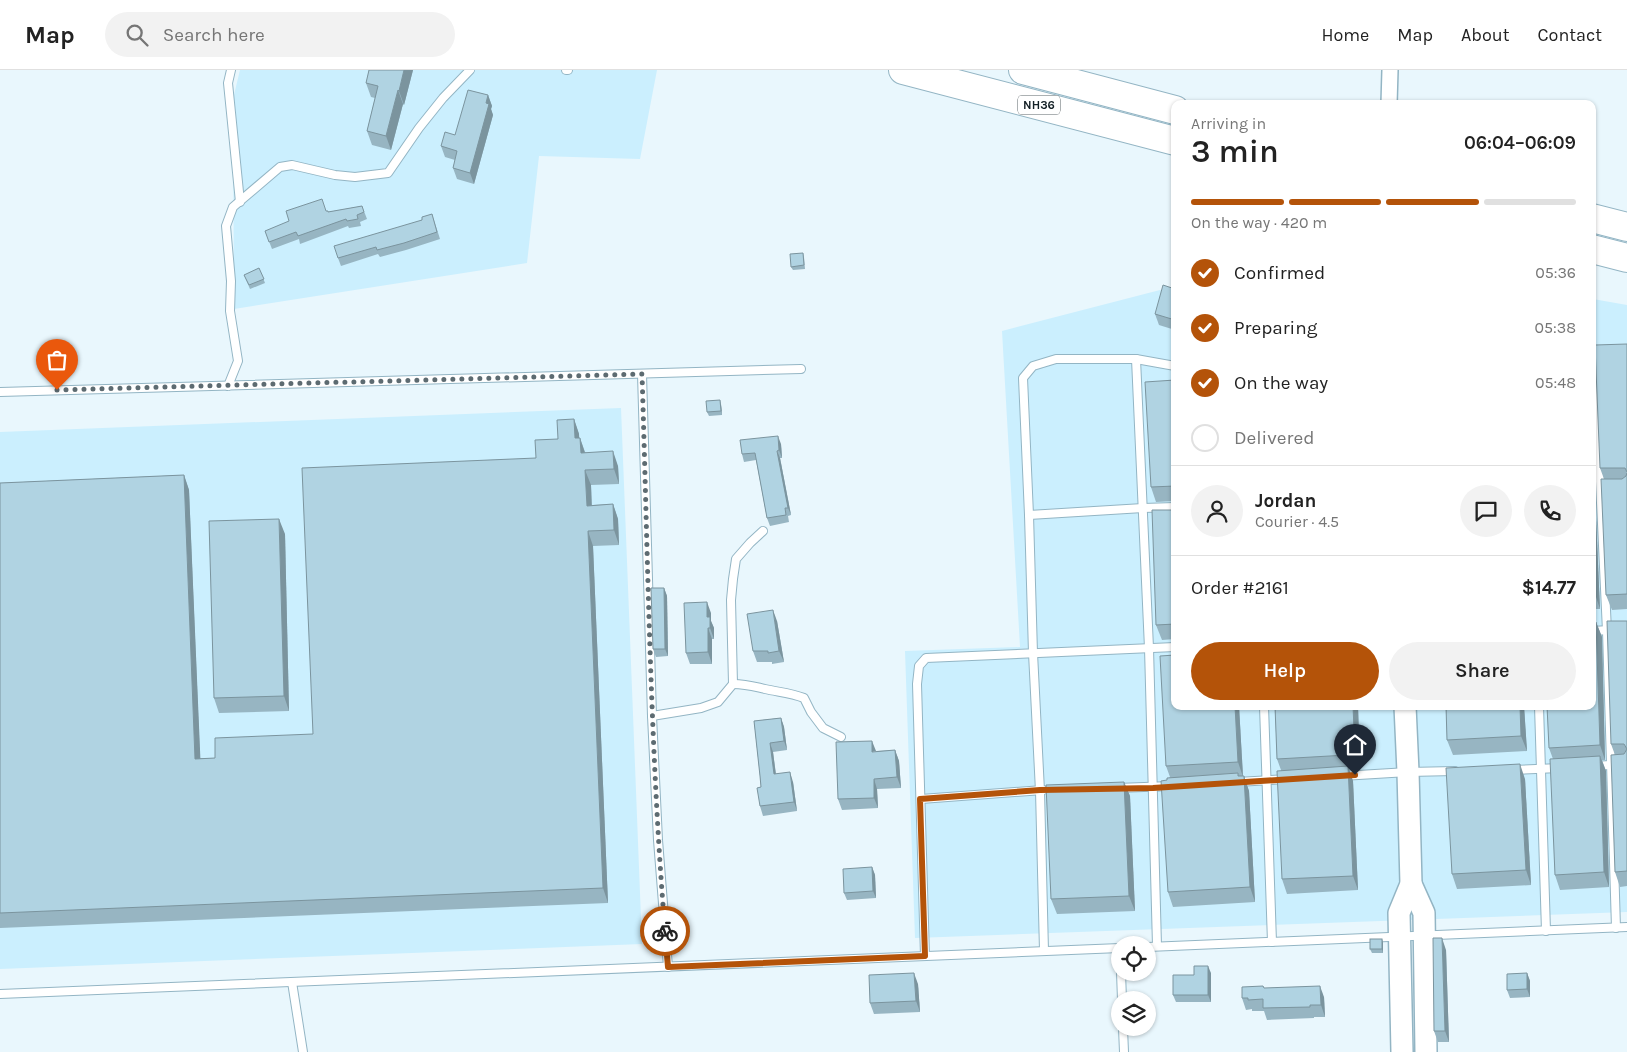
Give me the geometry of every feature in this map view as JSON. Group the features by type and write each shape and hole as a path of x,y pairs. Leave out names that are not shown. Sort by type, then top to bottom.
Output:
{"highway":[{"name":"NH36","path":"903,70 1171,140"},
{"name":"NH36","path":"1023,70 1171,109"},
{"path":"1596,219 1627,227"},
{"path":"1596,250 1627,258"}],"street":[{"path":"1389,100 1390,70"},
{"path":"1405,710 1411,884 1424,913 1426,1052"},
{"path":"1402,1052 1399,913 1411,884"}],"lane":[{"path":"231,70 228,83 240,202"},
{"path":"228,386 238,361 230,311 231,281 226,226 233,207 280,166 292,165 335,175 355,177 388,173 418,128 470,70"},
{"path":"1596,353 1596,489 1606,631 1616,928"},
{"path":"1044,951 1040,790 1032,653 1029,515 1023,378 1032,366 1056,359 1136,360 1171,365"},
{"path":"1136,360 1143,508 1157,946 1627,927"},
{"path":"0,392 801,369"},
{"path":"642,374 652,716 658,840 668,967"},
{"path":"1596,489 1608,488"},
{"path":"1029,515 1171,507"},
{"path":"652,716 702,708 718,702 733,684 732,579 736,559 762,531"},
{"path":"1596,631 1627,629"},
{"path":"925,956 918,666 926,658 1171,647"},
{"path":"733,684 748,684 804,698 811,712 823,728 841,737"},
{"path":"1264,710 1272,942"},
{"path":"1539,710 1546,930"},
{"path":"1590,766 1627,764"},
{"path":"1503,770 1570,768"},
{"path":"1332,776 1465,771"},
{"path":"1228,783 1294,779"},
{"path":"1106,789 1181,786"},
{"path":"920,799 1049,790"},
{"path":"0,994 1111,948"},
{"path":"292,982 303,1052"},
{"path":"1124,1036 1124,1052"}],"shaded area":[{"path":"240,70 657,70 640,159 539,156 527,263 234,309 233,99"},
{"path":"1160,290 1171,291 1171,710 1596,710 1596,300 1627,305 1627,912 915,938 905,651 1020,647 1002,331"},
{"path":"621,408 642,944 0,969 0,432"}],"building":[{"path":"369,70 404,70 386,136 367,131 378,86 366,83"},
{"path":"468,90 488,95 486,103 489,104 470,173 453,168 457,151 441,146 445,132 455,135"},
{"path":"322,199 328,212 362,206 364,212 357,215 358,219 347,221 346,219 298,236 296,232 269,242 265,231 289,221 286,211"},
{"path":"432,214 437,232 404,243 377,250 376,247 338,258 334,246 422,220 422,217"},
{"path":"803,253 804,265 791,267 790,254"},
{"path":"259,268 264,279 249,285 244,275"},
{"path":"1163,285 1171,288 1171,319 1155,314"},
{"path":"1627,344 1627,472 1625,468 1600,468 1596,345"},
{"path":"1171,380 1171,486 1151,487 1145,382"},
{"path":"720,400 721,411 707,412 706,401"},
{"path":"574,419 575,438 580,438 581,453 613,451 614,469 585,470 587,506 613,504 614,530 588,531 603,888 0,913 0,483 184,475 195,759 215,758 215,738 313,734 302,468 536,458 535,440 558,439 557,420"},
{"path":"778,436 779,450 777,451 788,508 785,508 786,515 767,518 755,453 742,454 740,440"},
{"path":"1627,473 1627,594 1606,595 1601,479 1622,479"},
{"path":"1152,510 1171,510 1171,624 1156,625"},
{"path":"279,519 284,696 214,698 209,521"},
{"path":"651,588 664,588 665,649 653,649"},
{"path":"707,602 707,617 710,617 708,652 686,653 684,603"},
{"path":"773,610 779,651 768,653 768,651 753,651 747,614"},
{"path":"1607,621 1627,621 1627,749 1624,744 1611,744"},
{"path":"1596,622 1600,745 1549,748 1547,710 1596,710"},
{"path":"1171,655 1171,710 1235,710 1238,762 1166,766 1160,656"},
{"path":"1275,710 1353,710 1355,752 1347,752 1347,755 1277,759"},
{"path":"1446,710 1520,710 1521,736 1447,740"},
{"path":"781,718 784,741 770,743 774,774 790,772 794,802 760,806 757,788 761,787 754,721"},
{"path":"872,741 872,752 895,750 897,777 874,779 874,798 838,799 836,742"},
{"path":"1627,749 1627,871 1615,872 1611,755 1624,754"},
{"path":"1600,756 1604,872 1555,875 1550,759"},
{"path":"1520,764 1526,870 1452,874 1446,768"},
{"path":"1348,766 1353,876 1282,879 1277,771"},
{"path":"1238,773 1238,776 1244,776 1250,887 1168,892 1161,781 1167,780 1167,778"},
{"path":"1124,782 1129,896 1051,899 1046,785"},
{"path":"872,867 873,891 844,893 843,869"},
{"path":"1433,938 1442,938 1445,1031 1434,1031"},
{"path":"1370,939 1382,939 1382,949 1370,949"},
{"path":"1194,966 1208,966 1208,995 1173,995 1173,975 1194,975"},
{"path":"914,973 916,1001 870,1003 869,975"},
{"path":"1527,973 1527,989 1507,990 1507,974"},
{"path":"1263,986 1264,988 1320,986 1321,1005 1263,1008 1263,999 1248,1000 1248,998 1242,998 1242,987"}],"way so far":[{"path":"57,390 642,374 652,716 665,931"}],"route":[{"path":"665,931 668,967 925,956 920,799 1040,790 1153,788 1355,775"}]}
